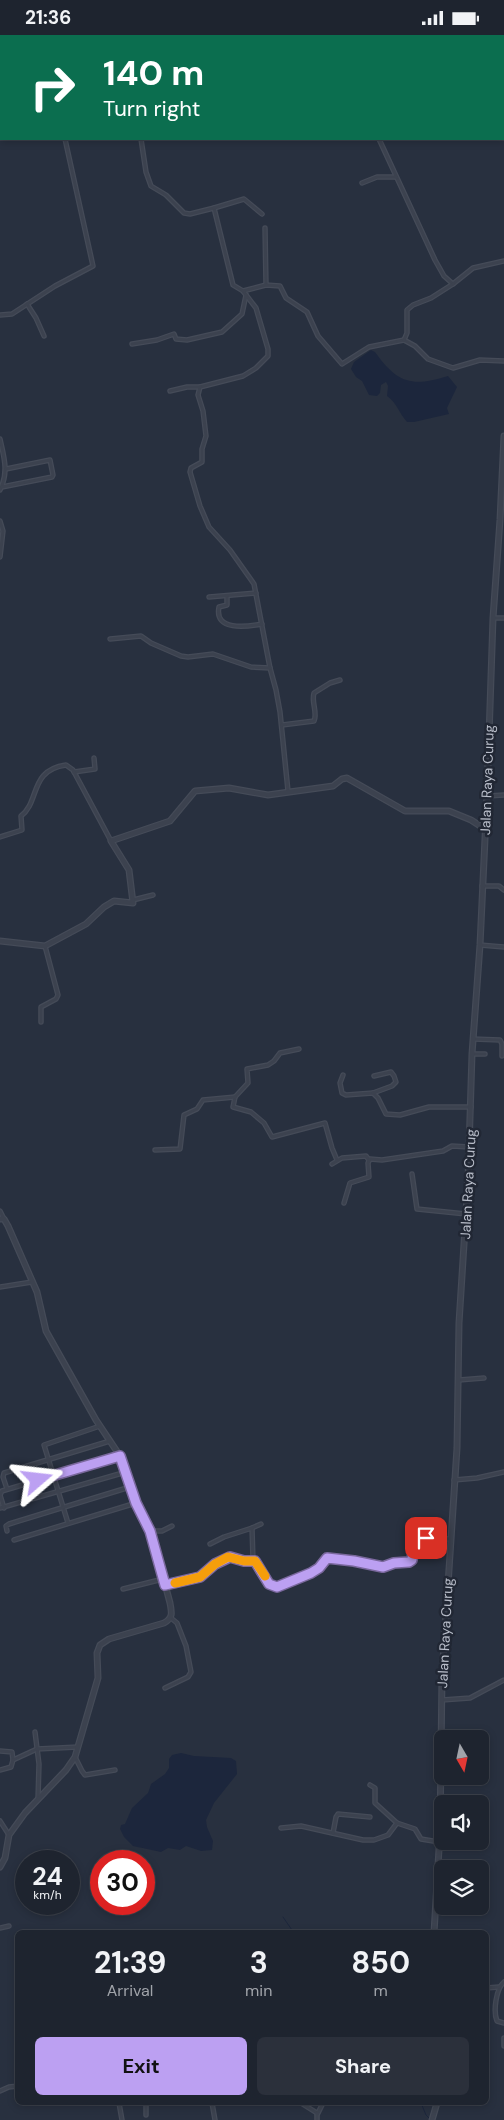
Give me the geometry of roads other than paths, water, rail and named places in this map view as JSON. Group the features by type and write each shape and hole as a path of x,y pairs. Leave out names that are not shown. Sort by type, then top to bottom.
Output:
{"street":[{"path":"0,315 12,314 27,303 94,264 65,140"},
{"path":"141,140 146,172 151,186 166,195 184,213 190,214 214,208 242,198 262,214"},
{"path":"379,140 435,260 444,276 453,284"},
{"path":"362,183 377,177 396,177"},
{"path":"170,391 187,387 200,387 243,376 256,368 268,355 256,308 245,293 233,285 214,208"},
{"path":"265,228 266,285"},
{"path":"404,340 407,333 409,309 453,284 473,268 504,261"},
{"path":"245,293 266,285 280,286 286,298 307,312 318,336 342,364 369,347 404,340 416,346 428,359 453,368 480,360 504,361"},
{"path":"132,344 158,340 174,335 176,339 187,340 219,334 242,314 245,293"},
{"path":"27,303 44,336"},
{"path":"200,387 198,395 206,437 202,449 202,462 190,470 192,480 209,527 230,550 254,584 282,725 288,791"},
{"name":"Jalan Raya Curug","path":"440,1795 442,1700 459,1380 459,1323 466,1214 472,1054 480,945 493,618 502,498 504,436"},
{"path":"0,439 6,469 5,479 1,488"},
{"path":"1,488 52,477 53,475 50,460 6,469"},
{"path":"0,521 3,531 0,557"},
{"path":"209,597 256,593"},
{"path":"227,596 227,605 219,607 218,610 220,621 224,624 248,626 262,624"},
{"path":"493,618 504,618"},
{"path":"110,639 142,636 151,643 181,656 213,654 242,665 270,668"},
{"path":"282,725 314,721 316,718 314,693 330,683 340,680"},
{"path":"74,772 95,769 94,758"},
{"path":"0,837 23,829 21,816 29,810 31,798 42,777 64,765 69,767 74,772 111,841 129,870 134,900"},
{"path":"111,841 170,821 195,791 229,787 266,795 333,786 342,779 347,778 405,811 449,811 471,820 485,829"},
{"path":"487,796 504,795"},
{"path":"482,887 499,886 504,890"},
{"path":"0,941 45,946 86,924 111,902 119,900 131,904 134,900 153,895"},
{"path":"480,945 504,947"},
{"path":"41,1022 41,1007 56,999 58,995 45,946"},
{"path":"473,1039 502,1040 502,1056"},
{"path":"299,1049 280,1053 268,1065 247,1069 248,1083 235,1097 234,1108 251,1111 264,1123 272,1137 325,1123 337,1160"},
{"path":"472,1054 485,1054"},
{"path":"343,1075 340,1083 343,1094 373,1093 392,1086 396,1082 391,1073 374,1076"},
{"path":"373,1093 378,1098 383,1112 388,1115 400,1115 430,1107 471,1107"},
{"path":"155,1150 180,1149 184,1115 197,1109 202,1100 235,1097"},
{"path":"332,1164 337,1160 365,1157 369,1160 441,1151 452,1146 468,1147"},
{"path":"344,1203 350,1183 369,1177 369,1160"},
{"path":"412,1174 417,1209 466,1214"},
{"path":"0,1211 2,1219 33,1282 42,1309 46,1331 65,1368 120,1456 136,1503 150,1531 170,1603 171,1618 177,1623 186,1646 191,1675 165,1689"},
{"path":"0,1287 33,1282"},
{"path":"459,1380 484,1377"},
{"path":"68,1523 45,1445 100,1426"},
{"path":"7,1489 3,1474 111,1441"},
{"path":"120,1456 7,1489 0,1493 2,1508 126,1472"},
{"path":"454,1480 477,1478 504,1472"},
{"path":"7,1531 7,1525 130,1487"},
{"path":"14,1540 136,1503"},
{"path":"210,1544 261,1524"},
{"path":"150,1531 162,1531 172,1526"},
{"path":"252,1528 252,1560"},
{"path":"165,1585 200,1577 226,1557 244,1561 252,1560 258,1563 269,1584 275,1587 311,1573 319,1568 326,1558 386,1567 392,1563 411,1561 413,1544 418,1540 424,1538 450,1539"},
{"path":"123,1589 163,1579"},
{"path":"0,1867 5,1859 9,1835 38,1799 66,1770 75,1757 98,1678 97,1653 100,1645 109,1639 164,1623 171,1618"},
{"path":"442,1700 470,1698 504,1680"},
{"path":"35,1732 38,1799"},
{"path":"13,1760 37,1749 78,1747"},
{"path":"0,1751 12,1752 13,1760 11,1767 0,1770"},
{"path":"75,1757 85,1775 115,1770"},
{"path":"370,1785 375,1788 375,1803 397,1823 416,1829 421,1839 434,1840"},
{"path":"333,1833 338,1814 370,1817"},
{"path":"0,1821 9,1835"},
{"path":"281,1828 301,1826 363,1840 379,1840 388,1835 397,1823"},
{"name":"Jalan Raya Curug","path":"434,1930 439,1850"},
{"path":"0,1928 9,1926"},
{"path":"504,1982 499,1987 496,2019 504,2023"},
{"path":"489,1988 499,1987"},
{"path":"504,2038 504,2046"},
{"path":"0,2091 15,2086"},
{"path":"119,2105 122,2120"},
{"path":"144,2105 146,2115"},
{"path":"212,2105 215,2120"},
{"path":"304,2105 317,2113"},
{"path":"317,2120 317,2113 322,2105"},
{"path":"432,2120 436,2105"}],"water":[{"path":"371,350 375,352 391,371 407,380 415,382 448,376 457,387 447,408 449,414 407,422 387,396 388,386 386,382 381,385 380,393 377,396 369,395 362,381 356,377 351,369 354,362"},
{"path":"181,1753 194,1756 231,1758 236,1761 237,1774 214,1803 206,1820 213,1841 212,1850 201,1851 186,1846 180,1850 168,1848 161,1852 133,1846 124,1837 120,1829 121,1825 125,1824 132,1808 148,1793 151,1784 165,1774 169,1768 169,1759 172,1755"}],"waterway":[{"path":"283,1917 292,1930"},
{"path":"422,2105 430,2119"}]}
